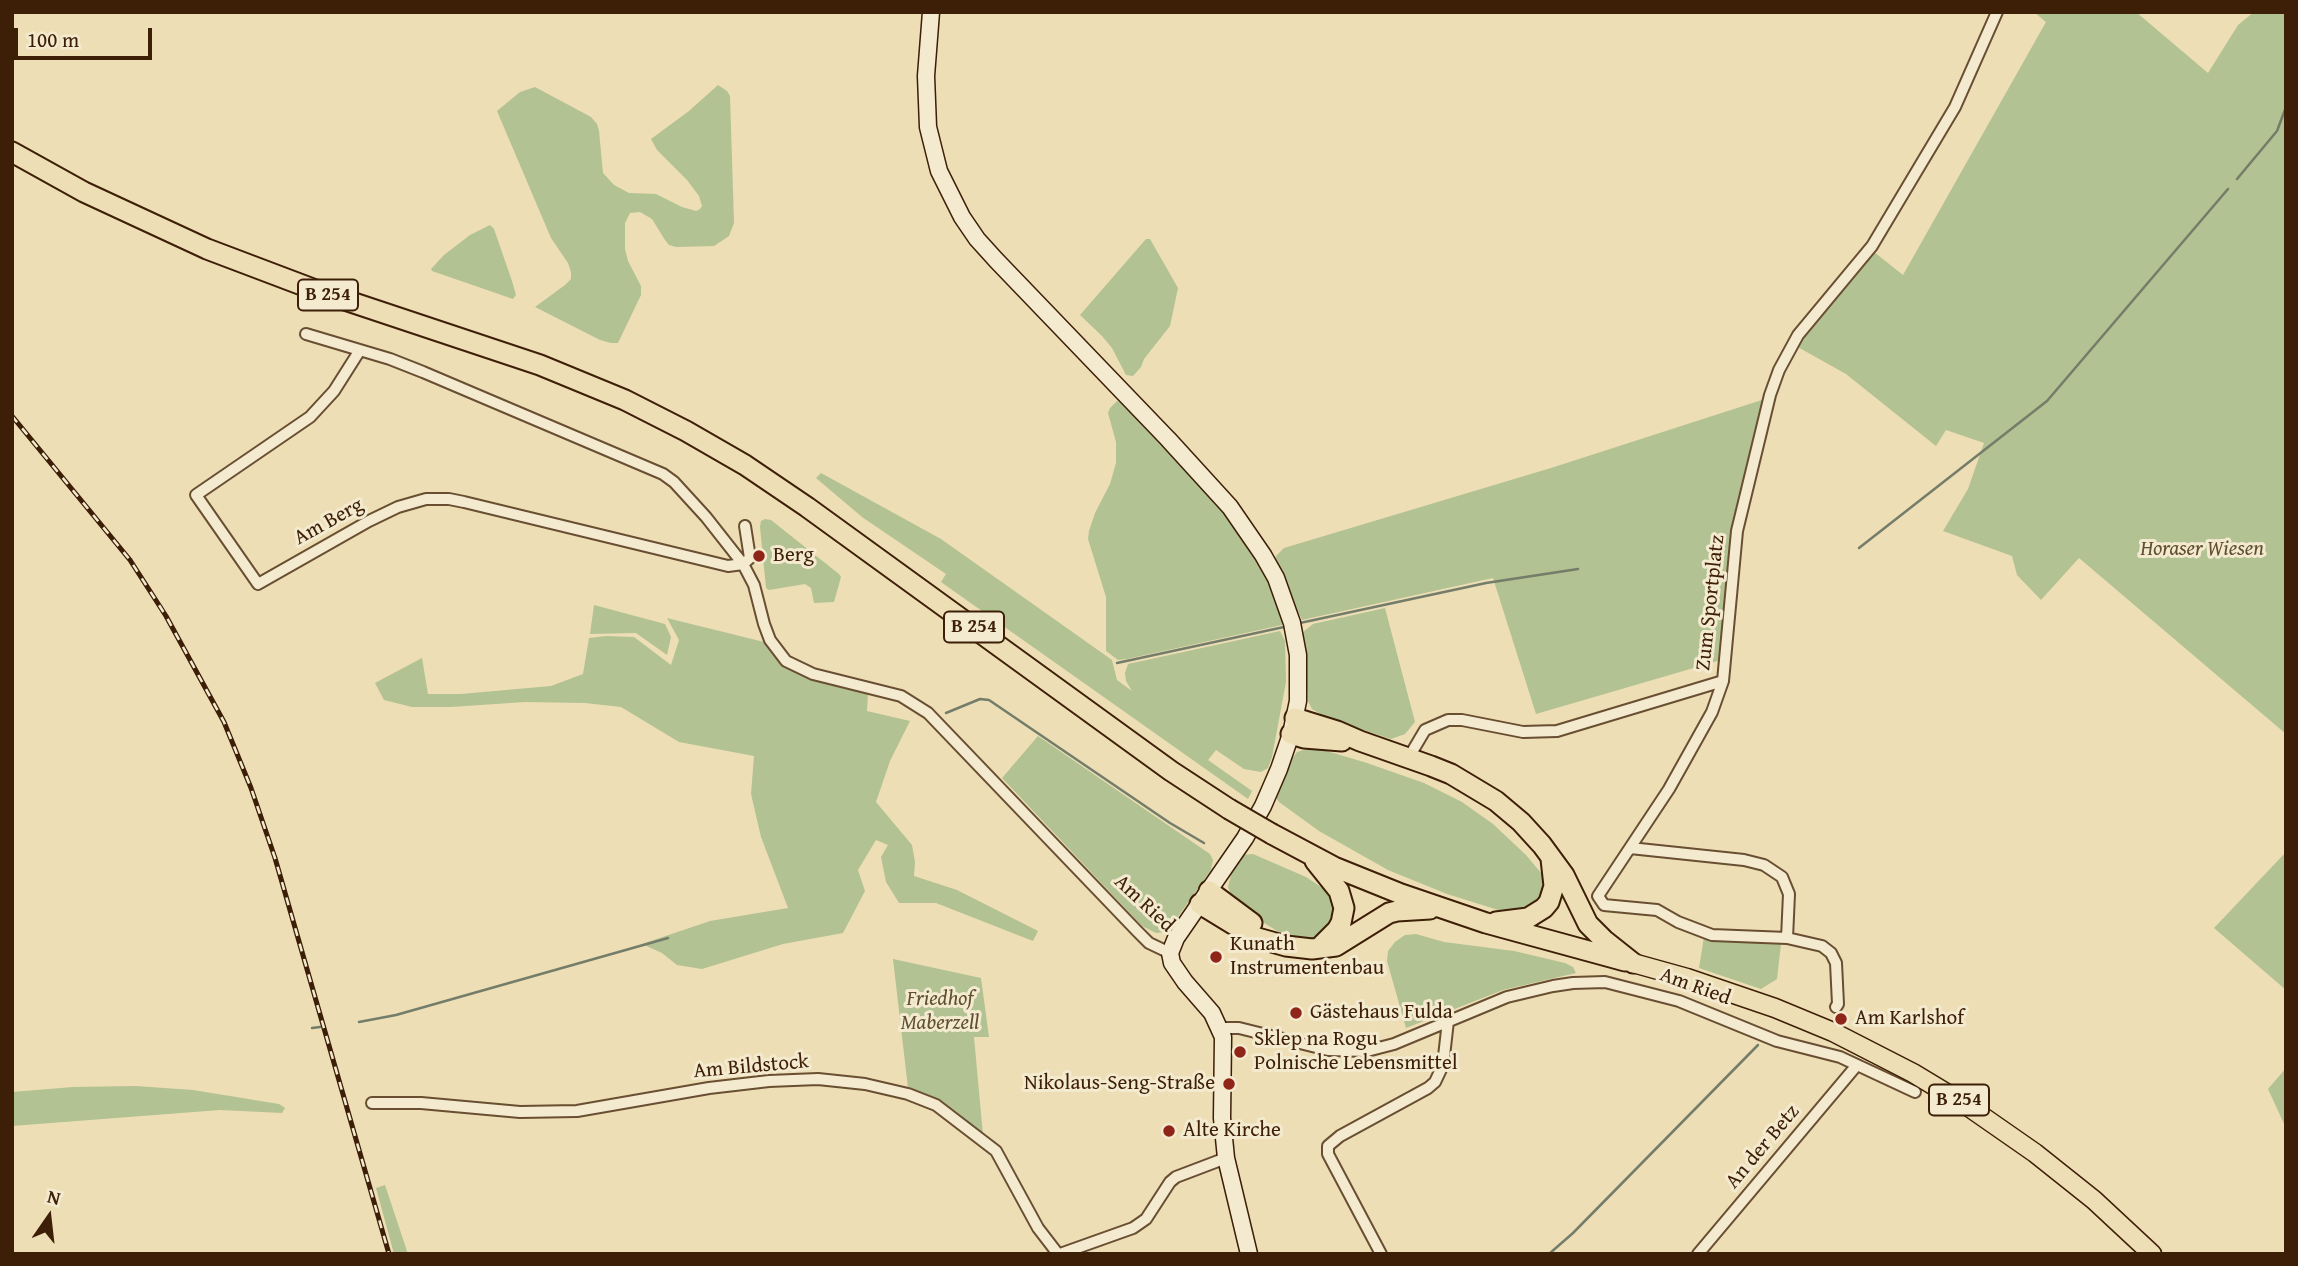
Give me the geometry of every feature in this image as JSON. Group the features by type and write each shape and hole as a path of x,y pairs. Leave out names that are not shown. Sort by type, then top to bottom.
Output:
{"highway":[{"name":"B 254","path":"12,152 84,192 207,249 318,291 540,365 625,400 686,431 807,507 1171,771 1229,810 1309,855 1444,909 1633,963"},
{"path":"1293,726 1337,731 1409,757 1451,774 1496,801 1533,834 1564,875 1588,924 1633,963"},
{"path":"1309,855 1339,891 1344,908 1337,930 1320,947"},
{"path":"1486,923 1528,918 1544,908 1554,886 1550,858"},
{"path":"1205,897 1254,937 1299,948 1336,946 1397,911 1444,909"}],"main road":[{"name":"B 254","path":"1633,963 1688,978 1775,1008 1833,1032 1913,1073 1974,1110 2035,1153 2094,1199 2152,1254"}],"street":[{"path":"931,12 926,76 928,127 933,150 949,194 962,217 983,246 1208,481 1247,529 1276,578 1292,623 1300,680 1293,726 1279,769 1245,838 1176,938 1170,953"},
{"name":"Zum Sportplatz","path":"1787,939 1712,935 1678,922 1657,910 1604,905 1598,895 1669,789 1712,712 1723,681 1737,531 1770,395 1779,370 1798,335 1872,246 1955,107 1997,12"},
{"path":"306,334 423,372 663,474 674,482 706,517 743,564 750,558 745,526"},
{"name":"Am Berg","path":"360,350 334,391 310,417 196,495 257,584 398,507 437,498 464,502 727,566 743,564"},
{"name":"Am Ried","path":"743,564 754,585 770,640 786,661 813,674 901,696 928,713 1137,931 1160,950 1170,953 1172,963 1212,1013 1220,1028 1239,1028 1328,1050 1367,1051 1394,1044 1507,998 1573,983 1605,982 1679,1000 1777,1041 1826,1052 1914,1093"},
{"path":"1409,757 1425,730 1448,720 1462,720 1523,732 1557,731 1723,681"},
{"path":"1630,848 1744,860 1764,865 1782,877 1789,894 1787,939 1822,946 1831,953 1836,963 1839,1004 1836,1007"},
{"path":"1381,1254 1328,1154 1328,1146 1340,1136 1435,1082 1443,1065 1448,1021"},
{"path":"1220,1028 1224,1049 1222,1104 1226,1158 1249,1254"},
{"name":"An der Betz","path":"1698,1254 1857,1065"},
{"name":"Am Bildstock","path":"372,1103 421,1103 520,1112 577,1111 709,1088 769,1081 818,1079 865,1084 908,1094 936,1105 996,1151 1038,1228 1059,1254"},
{"path":"1059,1254 1133,1228 1146,1219 1176,1177 1226,1158"}],"green space":[{"name":"Horaser Wiesen","path":"2034,12 2136,12 2208,73 2238,25 2254,12 2286,12 2286,734 2079,558 2041,600 2017,575 2012,556 1943,531 1968,489 1984,443 1946,430 1936,446 1846,374 1796,346 1874,252 1903,275 2046,22"},
{"path":"718,85 730,96 734,223 729,236 714,246 676,247 669,245 652,219 640,212 630,213 625,223 625,249 641,286 641,295 618,343 600,340 535,307 565,285 571,279 571,272 551,238 497,111 520,92 535,87 591,117 597,124 603,173 614,185 629,193 656,194 696,211 702,206 699,196 657,150 651,139"},
{"path":"490,225 494,229 512,281 516,295 513,299 431,269 470,235"},
{"path":"1146,239 1150,239 1178,288 1170,326 1133,376 1126,375 1112,348 1080,315"},
{"path":"1765,399 1731,535 1721,660 1536,714 1493,578 1302,620 1276,563 1276,556 1284,548 1551,468"},
{"path":"1117,401 1124,403 1192,471 1260,558 1284,619 1282,625 1127,659 1118,660 1106,651 1106,597 1088,539 1095,513 1110,484 1116,463 1116,442 1108,413"},
{"path":"821,473 941,539 1112,660 1117,680 1132,691 1126,681 1128,664 1280,631 1285,641 1286,682 1268,768 1261,772 1244,769 1216,750 1208,760 1252,791 1248,799 941,582 946,574 862,517 816,478"},
{"path":"771,520 839,574 841,577 834,602 814,603 811,588 805,584 769,590 766,588 760,527 761,521"},
{"path":"594,605 665,624 671,637 667,655 636,633 590,634"},
{"path":"1385,608 1415,722 1405,734 1391,739 1327,718 1312,709 1308,701 1303,632 1313,624"},
{"path":"667,618 764,642 775,653 868,693 867,711 910,721 890,761 876,802 912,845 914,876 957,890 1038,931 1033,941 936,903 899,903 886,882 881,857 888,845 876,840 858,870 865,891 843,933 783,944 702,969 677,965 662,953 642,944 710,921 788,908 761,837 751,794 754,756 679,742 621,707 585,703 525,702 412,707 384,700 375,683 422,658 428,694 461,694 551,686 583,674 589,638 606,636 634,637 671,665 679,640"},
{"path":"1038,736 1210,854 1213,860 1211,870 1172,925 1164,932 1156,933 1142,926 1002,778"},
{"path":"1320,749 1367,763 1424,783 1462,802 1493,824 1541,873 1545,881 1542,899 1530,910 1508,913 1447,894 1388,870 1319,831 1279,802 1275,796 1291,760 1297,752"},
{"path":"2286,852 2286,990 2214,928"},
{"path":"1253,854 1306,877 1330,893 1335,903 1333,922 1320,936 1300,939 1277,931 1245,911 1231,895 1228,887 1232,871 1242,855"},
{"path":"1416,934 1444,942 1514,951 1565,963 1573,967 1576,973 1503,990 1406,1028 1387,961 1388,951 1405,935"},
{"path":"1704,937 1781,944 1777,979 1761,989 1699,968"},
{"name":"Friedhof Maberzell","path":"893,959 981,978 989,1037 974,1037 983,1135 935,1100 908,1088"},
{"path":"2286,1068 2286,1128 2268,1089"},
{"path":"135,1086 193,1090 279,1104 285,1108 282,1113 220,1110 12,1126 12,1092"},
{"path":"385,1185 408,1254 394,1254 376,1188"}],"waterway":[{"path":"2237,179 2277,131 2286,107"},
{"path":"1859,548 2047,401 2228,189"},
{"path":"1300,623 1486,583 1578,569"},
{"path":"1117,663 1284,627"},
{"path":"946,713 980,699 989,700 1170,823 1204,843"},
{"path":"359,1022 396,1015 668,938"},
{"path":"312,1028 320,1027"},
{"path":"1549,1254 1573,1233 1758,1045"}],"railway":[{"path":"12,416 130,560 166,616 224,722 251,788 275,858 389,1254"}],"place":[{"name":"Berg","path":"759,556"},
{"name":"Kunath Instrumentenbau","path":"1216,957"},
{"name":"Gästehaus Fulda","path":"1296,1013"},
{"name":"Am Karlshof","path":"1841,1019"},
{"name":"Sklep na Rogu Polnische Lebensmittel","path":"1240,1052"},
{"name":"Nikolaus-Seng-Straße","path":"1229,1084"},
{"name":"Alte Kirche","path":"1169,1131"}]}
